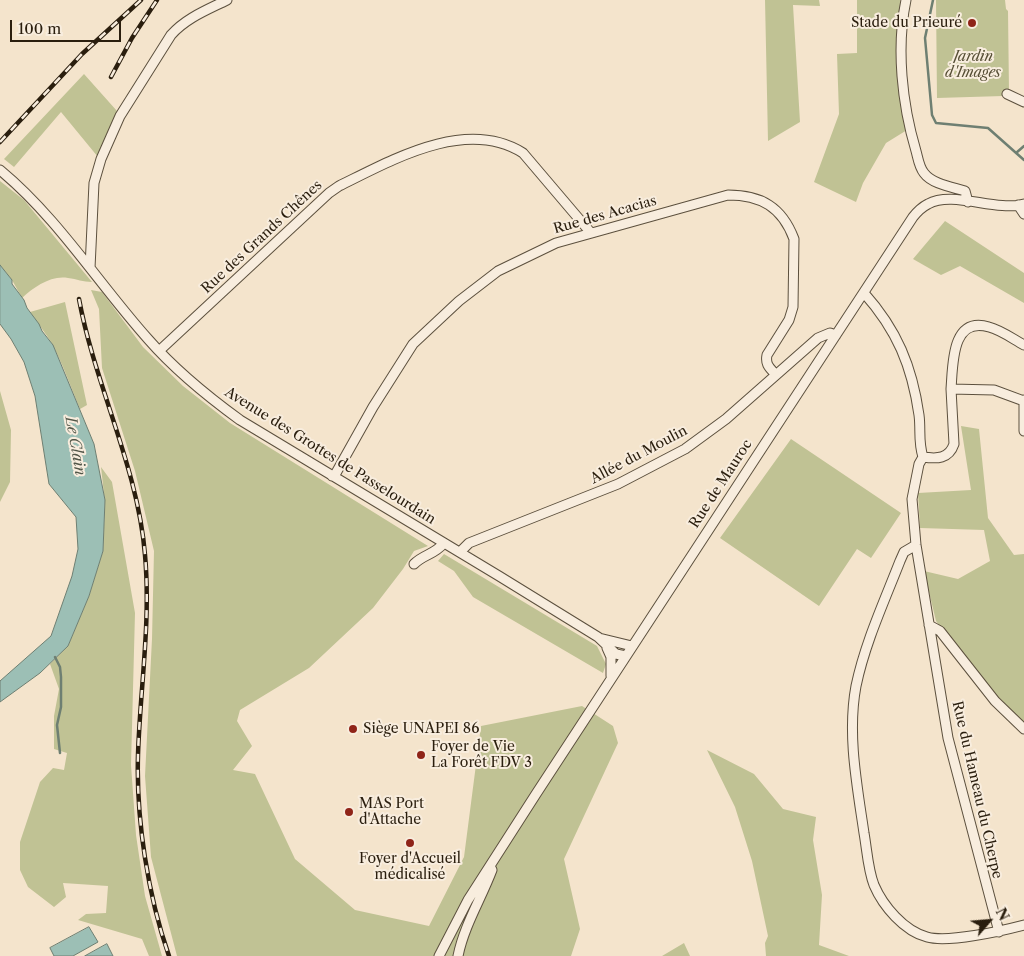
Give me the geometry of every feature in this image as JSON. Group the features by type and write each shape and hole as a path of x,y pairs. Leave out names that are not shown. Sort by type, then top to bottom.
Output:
{"street":[{"path":"90,268 92,263 94,183 100,159 120,116 178,27 227,0"},
{"path":"906,0 902,45 903,80 912,138 920,167 929,178 965,191 968,202"},
{"path":"1007,94 1024,102"},
{"name":"Rue des Grands Chênes","path":"159,351 339,186 402,155 456,140 477,139 498,142 512,146 523,153 591,233"},
{"name":"Avenue des Grottes de Passelourdain","path":"1,171 12,178 41,207 159,351 206,394 240,420 460,552 598,638 616,654 626,656"},
{"name":"Rue des Acacias","path":"332,476 413,344 458,301 498,271 556,243 728,195 754,197 771,205 784,220 794,239 794,307 789,320 767,355 766,360 767,365 776,375"},
{"name":"Rue de Mauroc","path":"439,956 468,900 913,216 920,209 938,200 997,205 1021,204"},
{"path":"1021,204 1024,214"},
{"path":"864,293 886,322 903,353 918,409 920,423 919,445 922,457 936,459 946,456 952,450 954,444 951,389 957,343 961,334 968,328 976,325 990,327 1024,345"},
{"name":"Allée du Moulin","path":"460,552 469,543 618,484 685,449 726,420 818,338 830,333 836,335"},
{"path":"951,389 994,390 1024,400 1024,431"},
{"name":"Rue du Hameau du Cherpe","path":"922,457 912,499 916,545 948,738 998,932"},
{"path":"414,564 419,559 437,551 444,543"},
{"path":"916,545 904,552 900,561 863,658 856,688 853,720 855,773 867,853 874,884 883,902 899,920 926,937 940,939 998,932 1024,925"},
{"path":"929,625 940,631 995,701 1024,729"},
{"name":"Avenue des Grottes de Passelourdain","path":"598,638 632,646"},
{"path":"607,648 612,666 610,680"},
{"path":"458,956 461,940 492,870 490,866"}],"green space":[{"path":"765,0 819,0 820,6 793,5 800,122 768,141"},
{"path":"857,0 900,0 898,80 907,130 886,143 863,183 856,202 814,182 839,114 837,54 857,53"},
{"name":"Jardin d'Images","path":"936,0 1005,0 1008,11 1009,92 1003,96 937,98"},
{"path":"84,74 117,111 98,157 61,112 14,167 4,159"},
{"path":"0,181 24,200 92,282 55,278 37,286 22,298 12,280 0,265"},
{"path":"945,221 1024,273 1024,303 960,266 941,275 913,259"},
{"path":"91,290 102,292 143,347 183,386 230,423 428,546 414,551 403,569 373,608 309,668 240,710 237,721 252,746 233,770 255,774 295,859 355,910 429,926 464,857 481,726 582,706 613,726 618,743 564,859 580,929 571,956 177,956 151,857 145,776 152,639 154,551 135,471 102,368 99,309"},
{"path":"65,302 87,405 80,409 56,352 30,312"},
{"path":"0,391 11,430 10,482 0,502"},
{"path":"961,426 979,429 988,518 1014,555 1024,554 1024,729 995,701 936,621 924,571 958,579 990,561 984,530 920,528 918,493 971,490"},
{"path":"791,439 901,513 871,558 857,549 819,606 720,538"},
{"path":"101,467 112,482 135,613 131,765 136,835 145,896 162,956 149,956 142,939 78,920 86,914 106,913 108,886 63,883 66,897 54,907 28,887 20,870 20,842 40,782 53,768 64,770 67,753 54,749 54,716 59,689 50,664 68,646 89,596 103,551 105,503"},
{"path":"444,554 597,646 606,664 603,673 473,597 454,571 438,561"},
{"path":"707,750 754,774 783,809 816,817 813,840 822,895 819,945 849,956 766,956 765,943 768,936 752,861 735,807"},
{"path":"684,943 690,956 662,956"}],"water":[{"name":"Le Clain","path":"0,265 12,280 12,284 24,300 27,308 53,345 94,444 105,500 103,551 89,596 68,646 40,673 0,702 0,681 51,636 72,576 78,549 76,517 49,484 35,396 24,362 0,324"},
{"path":"89,927 98,942 73,956 54,956 50,948"},
{"path":"107,944 113,956 85,956"}],"waterway":[{"path":"933,0 925,38 932,115 936,123 988,128 1024,160"},
{"path":"1016,153 1024,146"},
{"path":"55,657 60,667 61,677 61,707 57,725 60,753"}],"railway":[{"path":"0,142 82,54 141,0"},
{"path":"111,77 132,38 157,0"},
{"path":"79,299 86,331 125,458 141,522 147,580 147,605 139,730 139,805 149,883 169,956"}],"place":[{"name":"Stade du Prieuré","path":"972,23"},
{"name":"Siège UNAPEI 86","path":"353,729"},
{"name":"Foyer de Vie La Forêt FDV 3","path":"421,755"},
{"name":"MAS Port d'Attache","path":"349,812"},
{"name":"Foyer d'Accueil médicalisé","path":"410,843"}]}
